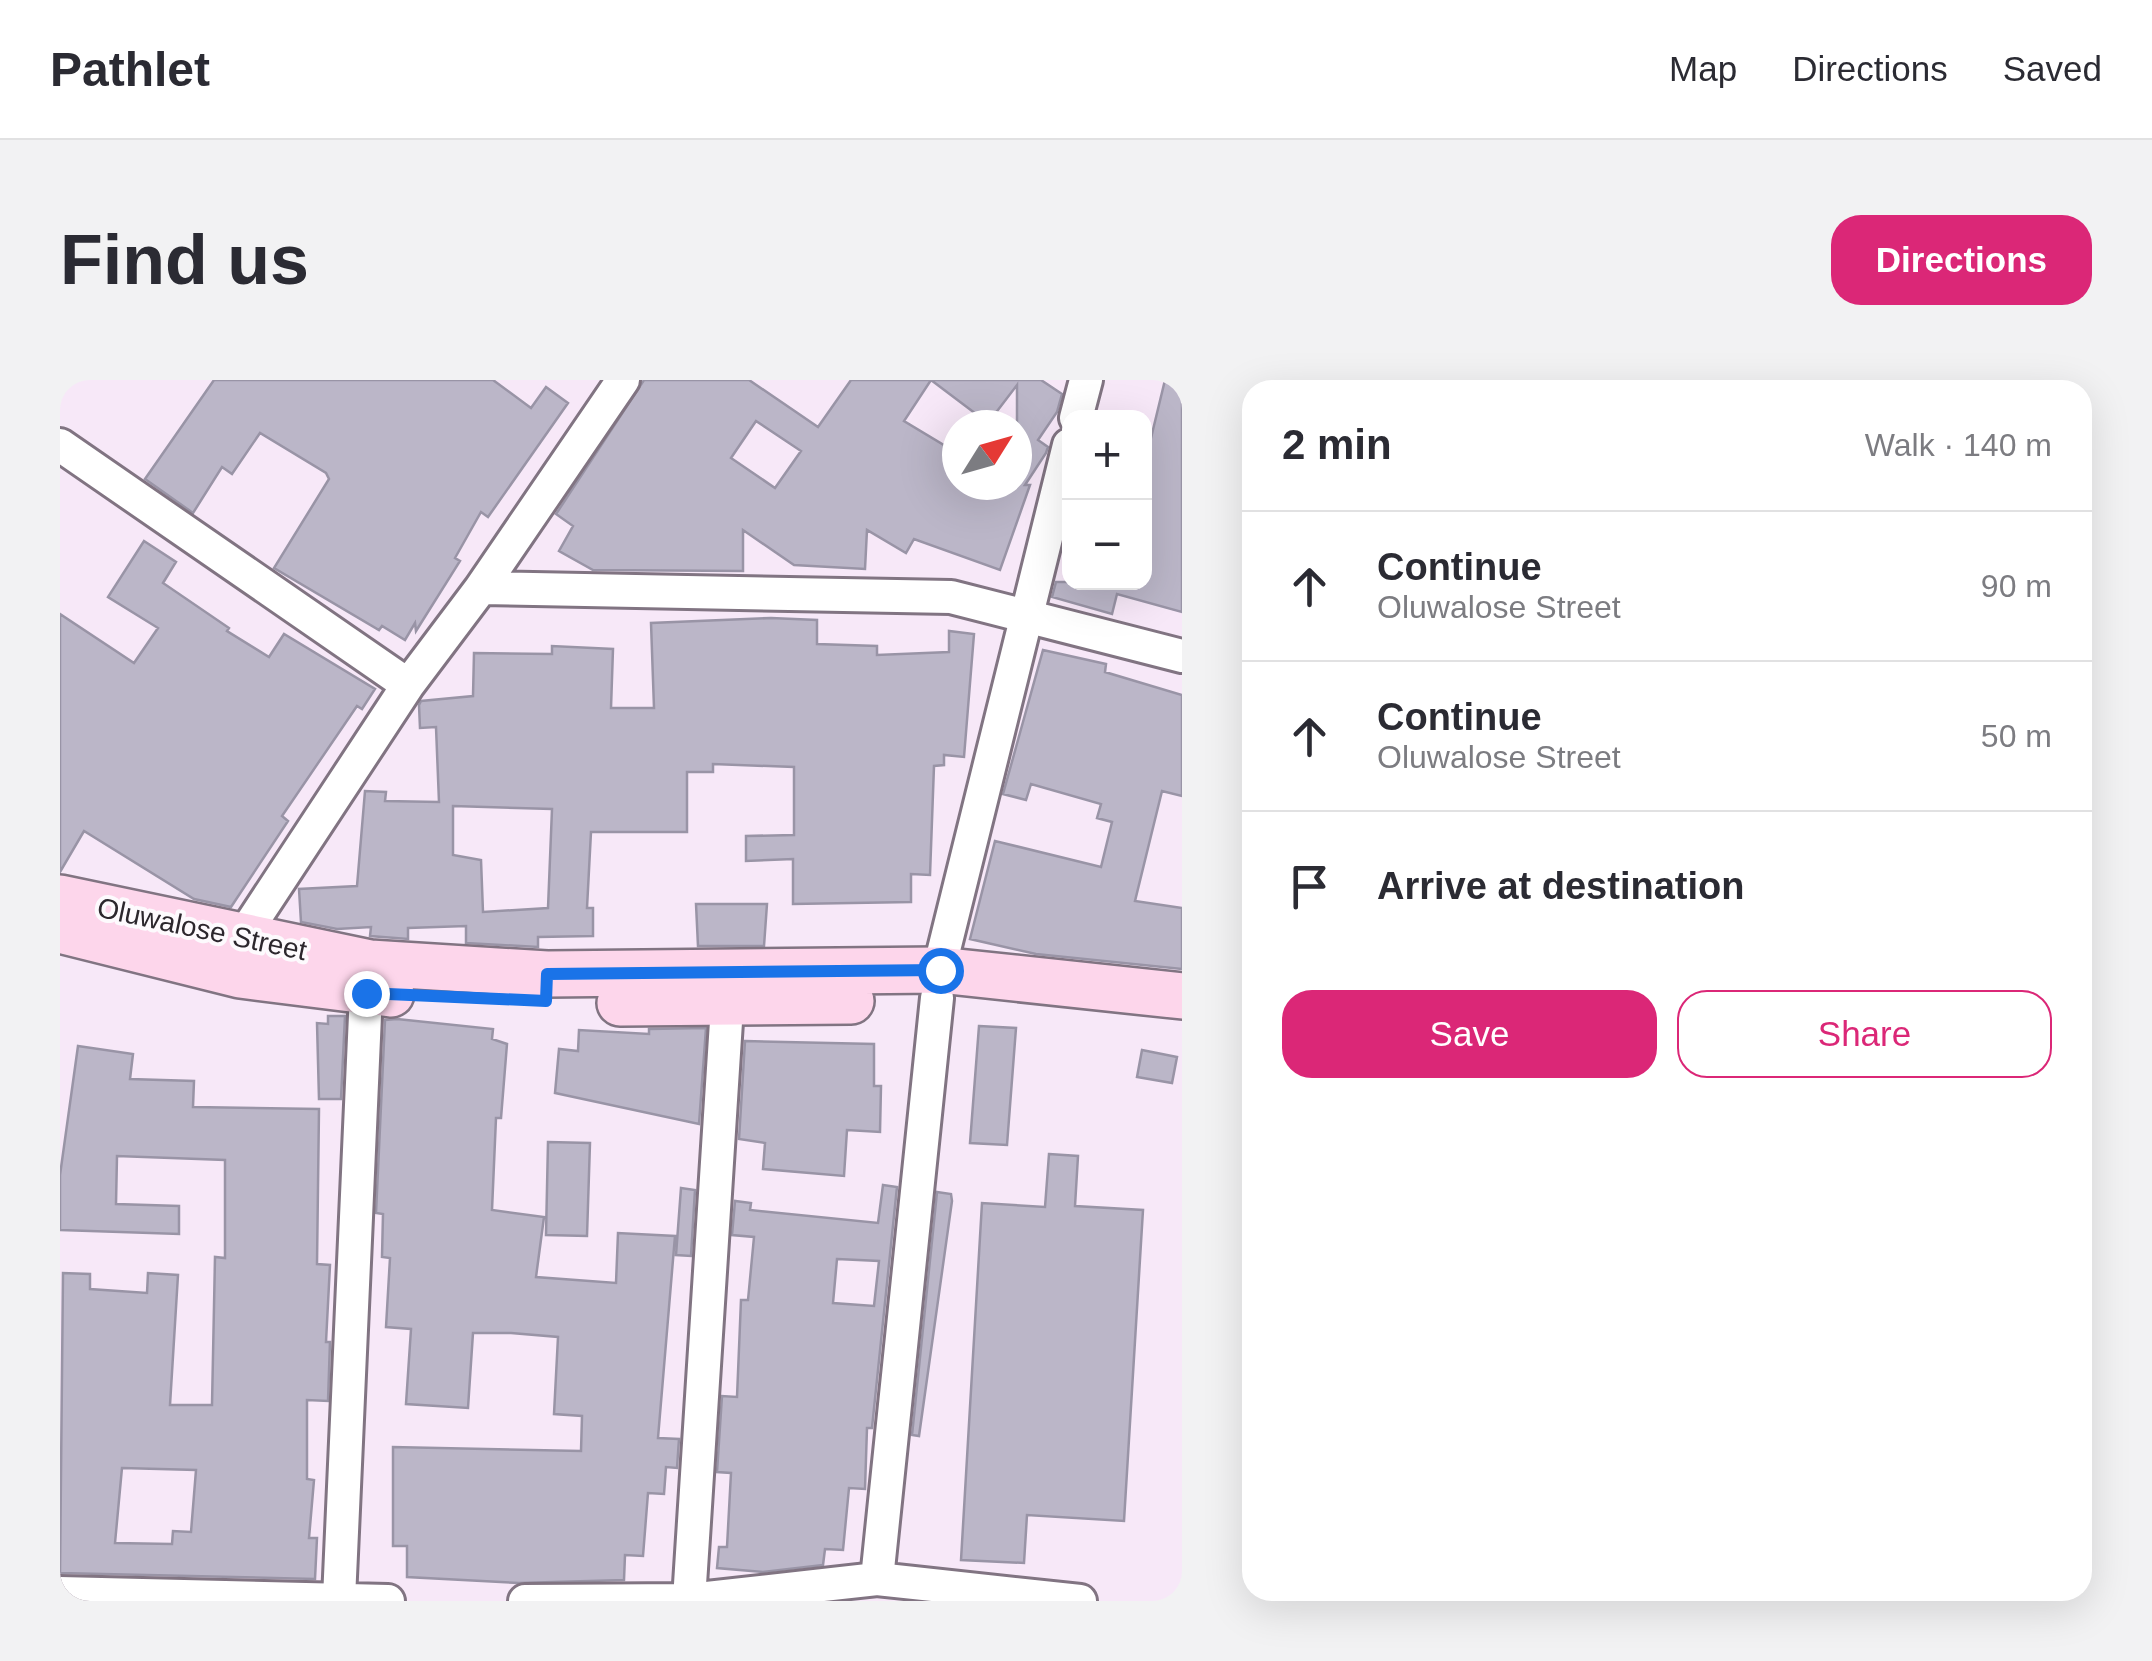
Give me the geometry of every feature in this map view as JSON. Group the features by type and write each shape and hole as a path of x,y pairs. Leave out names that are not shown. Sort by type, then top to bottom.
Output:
{"street":[{"path":"1078,410 1086,380"},
{"path":"241,940 408,684 481,588 617,382"},
{"path":"60,445 408,684"},
{"path":"877,1580 938,984 1062,476"},
{"path":"481,588 951,597 1182,656"},
{"name":"Oluwalose Street","path":"60,898 241,940 547,988 727,1006 938,984 1182,1024"},
{"name":"Oluwalose Street","path":"60,930 240,975 366,993 938,984 1182,996"},
{"path":"339,1599 366,993"},
{"path":"689,1600 727,1006"},
{"path":"525,1601 689,1600 877,1580 1080,1601"},
{"path":"60,1593 388,1601"}],"building":[{"path":"214,380 493,380 531,408 546,387 568,403 488,517 481,512 455,558 460,561 416,631 415,623 405,640 382,626 379,630 274,568 329,479 326,473 260,433 232,474 222,467 193,513 145,479"},
{"path":"644,380 749,380 818,427 851,380 931,380 904,421 942,444 942,500 1025,500 1000,570 914,539 906,553 867,530 865,569 794,565 743,530 743,571 593,570 559,551 573,526 556,514","holes":["756,421 801,451 775,488 731,458"]},
{"path":"931,380 1041,380 1062,394 1057,412 1038,440 1048,447 1032,474 1032,410 1017,410 1017,385 998,410 971,410"},
{"path":"1165,380 1182,380 1182,612 1117,594 1112,614 1052,597 1056,582 1062,582 1062,590 1152,590 1152,434"},
{"path":"144,541 176,562 163,583 229,628 227,631 269,657 284,634 375,689 362,709 357,706 282,816 288,821 231,907 194,899 84,831 60,872 60,614 134,663 158,628 108,597"},
{"path":"817,620 817,644 877,646 877,655 949,652 949,631 974,634 964,757 944,755 944,765 934,766 930,875 911,874 911,902 793,904 793,859 746,861 746,836 794,835 794,767 713,764 713,772 687,772 687,832 591,832 587,908 593,908 593,936 538,937 538,947 466,943 466,926 408,928 408,939 370,936 371,927 337,929 301,922 299,889 357,886 365,791 386,792 385,801 439,802 436,727 420,728 419,705 421,701 473,696 474,653 552,654 552,646 613,649 611,708 654,708 651,623","holes":["453,806 552,809 548,908 483,912 481,860 453,855"]},
{"path":"1043,650 1106,664 1105,672 1182,695 1182,796 1162,791 1135,901 1182,908 1182,969 1036,954 970,939 995,841 1101,867 1112,822 1097,818 1101,804 1031,784 1026,800 1003,794"},
{"path":"696,904 767,904 764,946 698,946"},
{"path":"328,1016 345,1016 341,1099 319,1099 317,1023 328,1024"},
{"path":"385,1020 493,1029 492,1039 507,1044 501,1118 496,1118 492,1210 544,1217 536,1277 616,1283 618,1233 675,1236 658,1438 679,1439 677,1468 666,1467 664,1494 648,1493 643,1556 625,1555 624,1580 519,1583 407,1577 407,1546 393,1546 393,1447 581,1451 582,1416 554,1414 558,1337 511,1333 473,1333 468,1408 406,1404 411,1329 386,1327 390,1258 382,1257 383,1214 376,1213"},
{"path":"979,1026 1016,1028 1007,1145 970,1143"},
{"path":"706,1028 699,1124 555,1093 559,1049 578,1051 579,1030 649,1034 649,1029"},
{"path":"745,1041 874,1044 874,1086 881,1086 880,1132 847,1130 844,1176 763,1169 765,1143 739,1139"},
{"path":"78,1046 133,1054 130,1079 194,1081 193,1107 319,1109 317,1264 330,1265 326,1342 330,1342 328,1401 307,1400 307,1479 314,1480 309,1538 317,1538 315,1579 60,1573 63,1273 90,1274 90,1289 147,1293 148,1273 178,1275 170,1405 212,1405 215,1257 225,1258 225,1160 117,1156 116,1204 179,1206 179,1234 60,1230 60,1175","holes":["122,1468 196,1470 191,1532 173,1531 172,1544 115,1543"]},
{"path":"1142,1050 1177,1057 1172,1083 1137,1077"},
{"path":"548,1142 590,1143 587,1236 546,1235"},
{"path":"1049,1154 1078,1156 1075,1206 1143,1210 1124,1521 1027,1515 1024,1563 961,1560 982,1203 1045,1207"},
{"path":"883,1185 897,1187 872,1428 867,1428 865,1489 849,1488 843,1550 825,1549 823,1565 763,1572 717,1568 719,1547 727,1547 731,1473 717,1472 722,1396 737,1397 741,1300 748,1300 754,1237 732,1235 735,1201 751,1203 750,1210 878,1223","holes":["837,1259 879,1261 874,1306 833,1303"]},
{"path":"681,1188 695,1190 691,1256 676,1255"},
{"path":"937,1192 951,1194 952,1201 919,1436 912,1435"}],"route":[{"path":"366,993 546,1001 547,974 940,970"}]}
